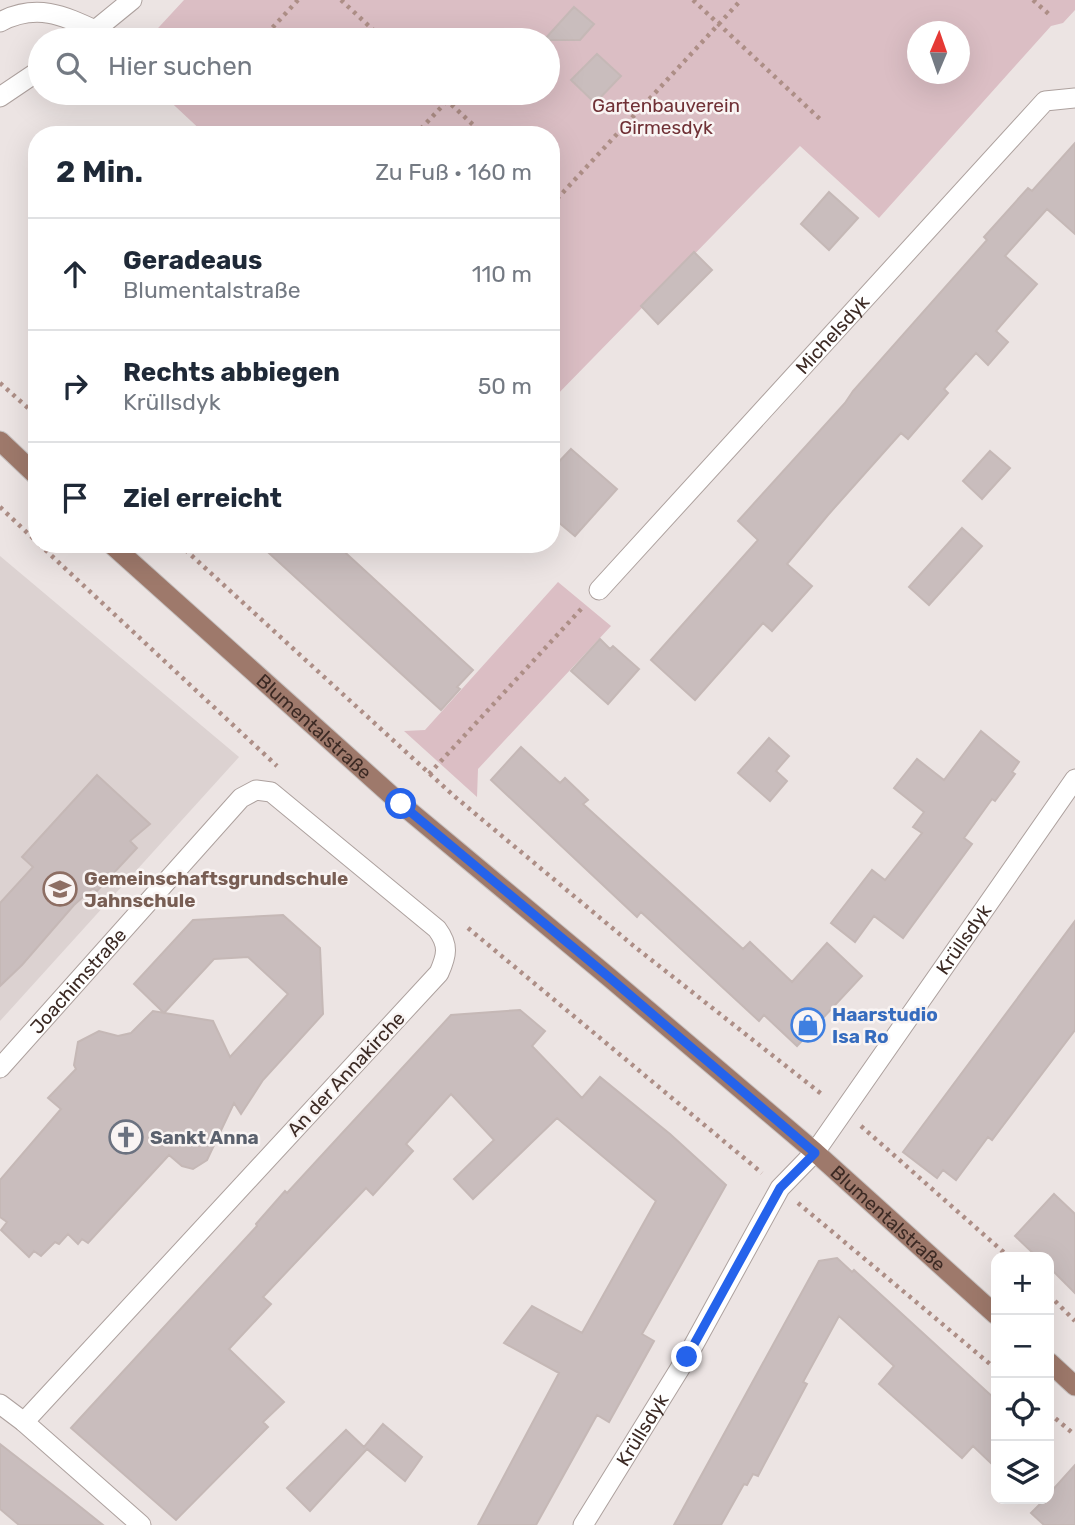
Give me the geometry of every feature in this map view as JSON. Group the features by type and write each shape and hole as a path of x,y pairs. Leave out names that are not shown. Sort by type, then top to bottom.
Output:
{"main road":[{"path":"0,440 28,466"},
{"name":"Blumentalstraße","path":"121,553 401,804 600,969 815,1153 991,1311"},
{"path":"1054,1367 1075,1386"}],"street":[{"path":"98,28 132,0"},
{"path":"0,22 11,16 33,11 65,16 81,28"},
{"path":"0,97 28,78"},
{"name":"Michelsdyk","path":"599,590 1045,101 1075,98"},
{"name":"Krüllsdyk","path":"583,1525 687,1357 780,1188 815,1153 1075,779"},
{"name":"An der Annakirche","path":"24,1422 439,973 446,958 446,941 437,929 271,792 256,790 241,798"},
{"name":"Joachimstraße","path":"0,1068 241,798"},
{"path":"0,1404 141,1525"}],"path":[{"path":"272,28 298,0"},
{"path":"341,0 371,28"},
{"path":"692,0 821,120"},
{"path":"560,196 741,0"},
{"path":"1034,0 1051,16"},
{"path":"423,126 443,105"},
{"path":"451,105 474,126"},
{"path":"0,383 28,407"},
{"path":"0,507 28,534"},
{"path":"49,553 285,772"},
{"path":"189,553 429,774 635,947 842,1111 1003,1252"},
{"path":"429,774 599,590"},
{"path":"467,927 991,1365"},
{"path":"1054,1300 1075,1321"},
{"path":"1054,1417 1075,1435"}],"shaded area":[{"name":"Gemeinschaftsgrundschule Jahnschule","path":"0,556 239,757 0,1021"}],"green space":[{"name":"Gartenbauverein Girmesdyk","path":"184,0 1075,0 1075,10 1063,23 1051,26 879,218 800,146 560,392 560,126 196,126 174,105 560,105 560,28 158,28"},
{"path":"558,582 611,626 478,769 477,797 404,731 425,730"}],"building":[{"path":"574,7 594,24 580,40 560,40 560,28 555,28"},
{"path":"597,54 621,76 595,103 571,80"},
{"path":"1075,143 1075,234 1047,209 1005,256 1037,284 996,331 1008,342 988,365 976,353 944,389 948,393 908,439 901,433 828,515 787,564 812,586 772,631 763,623 695,700 651,660 758,540 738,521 987,240 984,237 1028,188 1032,191"},
{"path":"829,192 858,218 829,250 801,224"},
{"path":"694,252 712,270 658,324 641,306"},
{"path":"571,449 617,489 575,536 560,524 560,461"},
{"path":"990,451 1010,468 982,499 963,481"},
{"path":"962,528 982,546 929,605 909,587"},
{"path":"269,553 346,553 473,670 441,710"},
{"path":"600,639 610,649 613,646 639,669 608,704 571,671"},
{"path":"981,731 1019,762 1012,772 1015,774 995,801 992,799 964,838 972,844 903,938 874,916 855,942 831,923 872,870 885,880 922,833 913,827 924,812 894,788 917,759 944,780"},
{"path":"769,738 789,756 776,771 787,781 770,801 738,773"},
{"path":"521,747 560,783 565,778 588,800 583,804 743,949 750,942 792,982 827,943 862,976 797,1046 764,1015 759,1021 641,912 637,917 491,780"},
{"path":"97,775 150,824 130,841 137,848 97,891 93,888 74,905 0,986 0,903 33,867 22,857"},
{"name":"Sankt Anna","path":"283,915 320,948 323,1014 263,1080 241,1114 234,1103 207,1160 193,1169 182,1166 169,1155 88,1243 82,1239 78,1244 68,1234 41,1256 34,1251 29,1257 1,1230 7,1222 0,1217 0,1180 61,1109 48,1098 76,1069 74,1065 78,1042 99,1031 118,1036 131,1033 153,1011 164,1013 134,984 193,920","holes":["248,957 288,994 230,1057 213,1021 164,1013 214,959"]},
{"path":"1075,921 1075,1030 992,1140 988,1137 956,1180 943,1170 937,1178 903,1152"},
{"path":"520,1010 545,1031 532,1046 582,1098 600,1077 670,1134 726,1185 642,1334 654,1341 609,1422 597,1415 536,1525 478,1525 559,1373 504,1343 532,1306 582,1333 656,1201 557,1118 473,1199 454,1179 494,1140 451,1094 406,1144 413,1151 373,1195 366,1188 263,1297 271,1304 229,1349 284,1402 263,1422 268,1427 176,1520 71,1428 257,1226 285,1191 287,1193 451,1015"},
{"path":"1054,1194 1075,1214 1075,1293 1054,1272 1054,1252 1032,1252 1015,1236"},
{"path":"837,1258 852,1272 854,1270 991,1395 991,1463 973,1446 962,1458 879,1384 894,1366 839,1316 803,1382 807,1384 758,1476 753,1474 747,1485 744,1484 721,1525 674,1525 819,1261"},
{"path":"383,1424 422,1457 405,1481 367,1449 310,1511 287,1488 346,1430 364,1447"},
{"path":"0,1444 103,1525 19,1525 0,1509"},
{"path":"1075,1465 1075,1525 1044,1525 1031,1513 1040,1504 1054,1504 1054,1488"}],"place":[{"name":"Gemeinschaftsgrundschule Jahnschule","path":"60,889"},
{"name":"Haarstudio Isa Ro","path":"808,1025"},
{"name":"Sankt Anna","path":"126,1137"}],"route":[{"path":"401,804 815,1153 780,1188 687,1357"}]}
